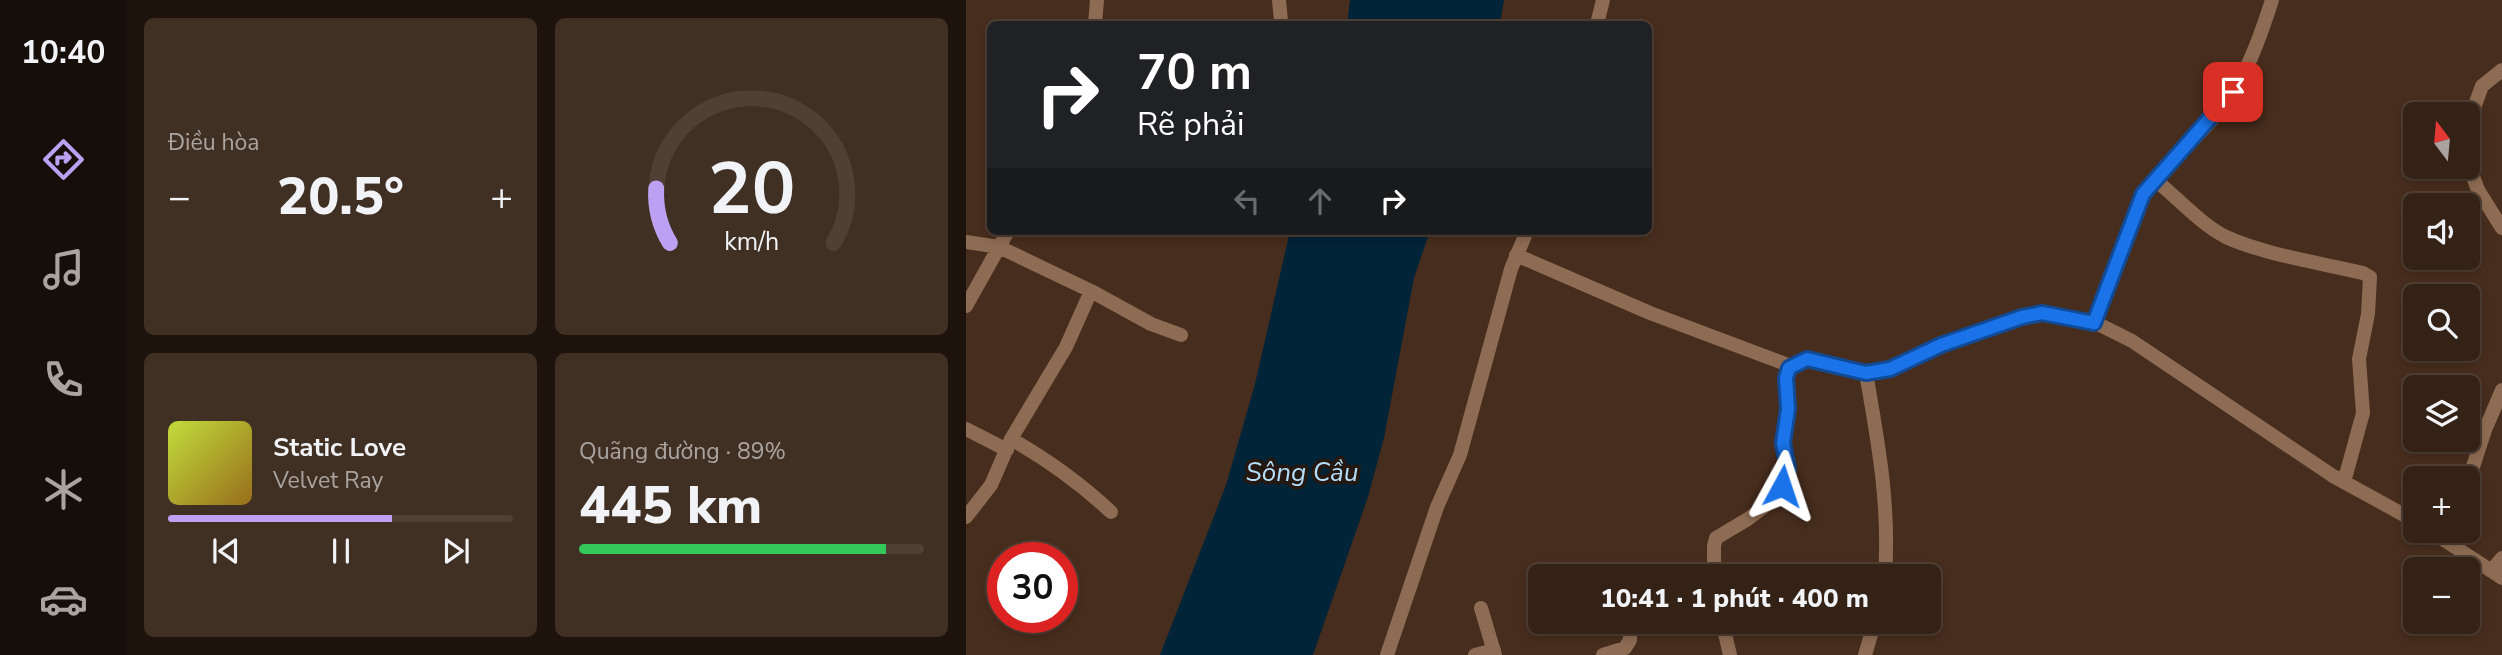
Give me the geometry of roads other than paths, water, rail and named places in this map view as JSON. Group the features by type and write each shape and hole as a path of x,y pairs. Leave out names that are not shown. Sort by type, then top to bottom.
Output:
{"street":[{"path":"1095,21 1097,0"},
{"path":"1279,0 1281,21"},
{"path":"1598,21 1603,0"},
{"path":"2094,323 2143,194 2233,92 2254,52 2272,0"},
{"path":"2476,102 2482,86 2502,70"},
{"path":"2154,179 2225,236 2249,245 2370,277 2368,314 2359,359 2362,413 2344,482"},
{"path":"2474,179 2502,228"},
{"path":"966,306 1006,235"},
{"path":"1387,655 1437,507 1460,455 1516,255 1525,235"},
{"path":"966,242 999,247 1091,291 1150,324 1181,335"},
{"path":"1516,255 1650,313 1791,366"},
{"path":"966,517 991,485 1009,445 1066,347 1091,291"},
{"path":"1714,564 1716,538 1774,499 1785,478 1788,469 1783,443 1788,409 1786,378 1791,366 1807,359 1871,373 1890,369 1959,338 2042,313 2094,323 2132,341 2344,482 2403,514"},
{"path":"1871,373 1885,488 1885,564"},
{"path":"2473,466 2502,390"},
{"path":"966,429 1039,454 1085,488 1111,512"},
{"path":"2456,543 2497,574 2502,558"},
{"path":"1475,655 1494,653 1481,608"},
{"path":"1603,655 1625,648 1630,634"},
{"path":"1725,634 1730,655"},
{"path":"1865,655 1871,634"}],"water":[{"path":"1350,0 1504,0 1500,21 1347,21"},
{"name":"Sông Cầu","path":"1289,235 1429,235 1414,278 1384,438 1368,497 1313,655 1160,655 1226,485 1255,384"}]}
